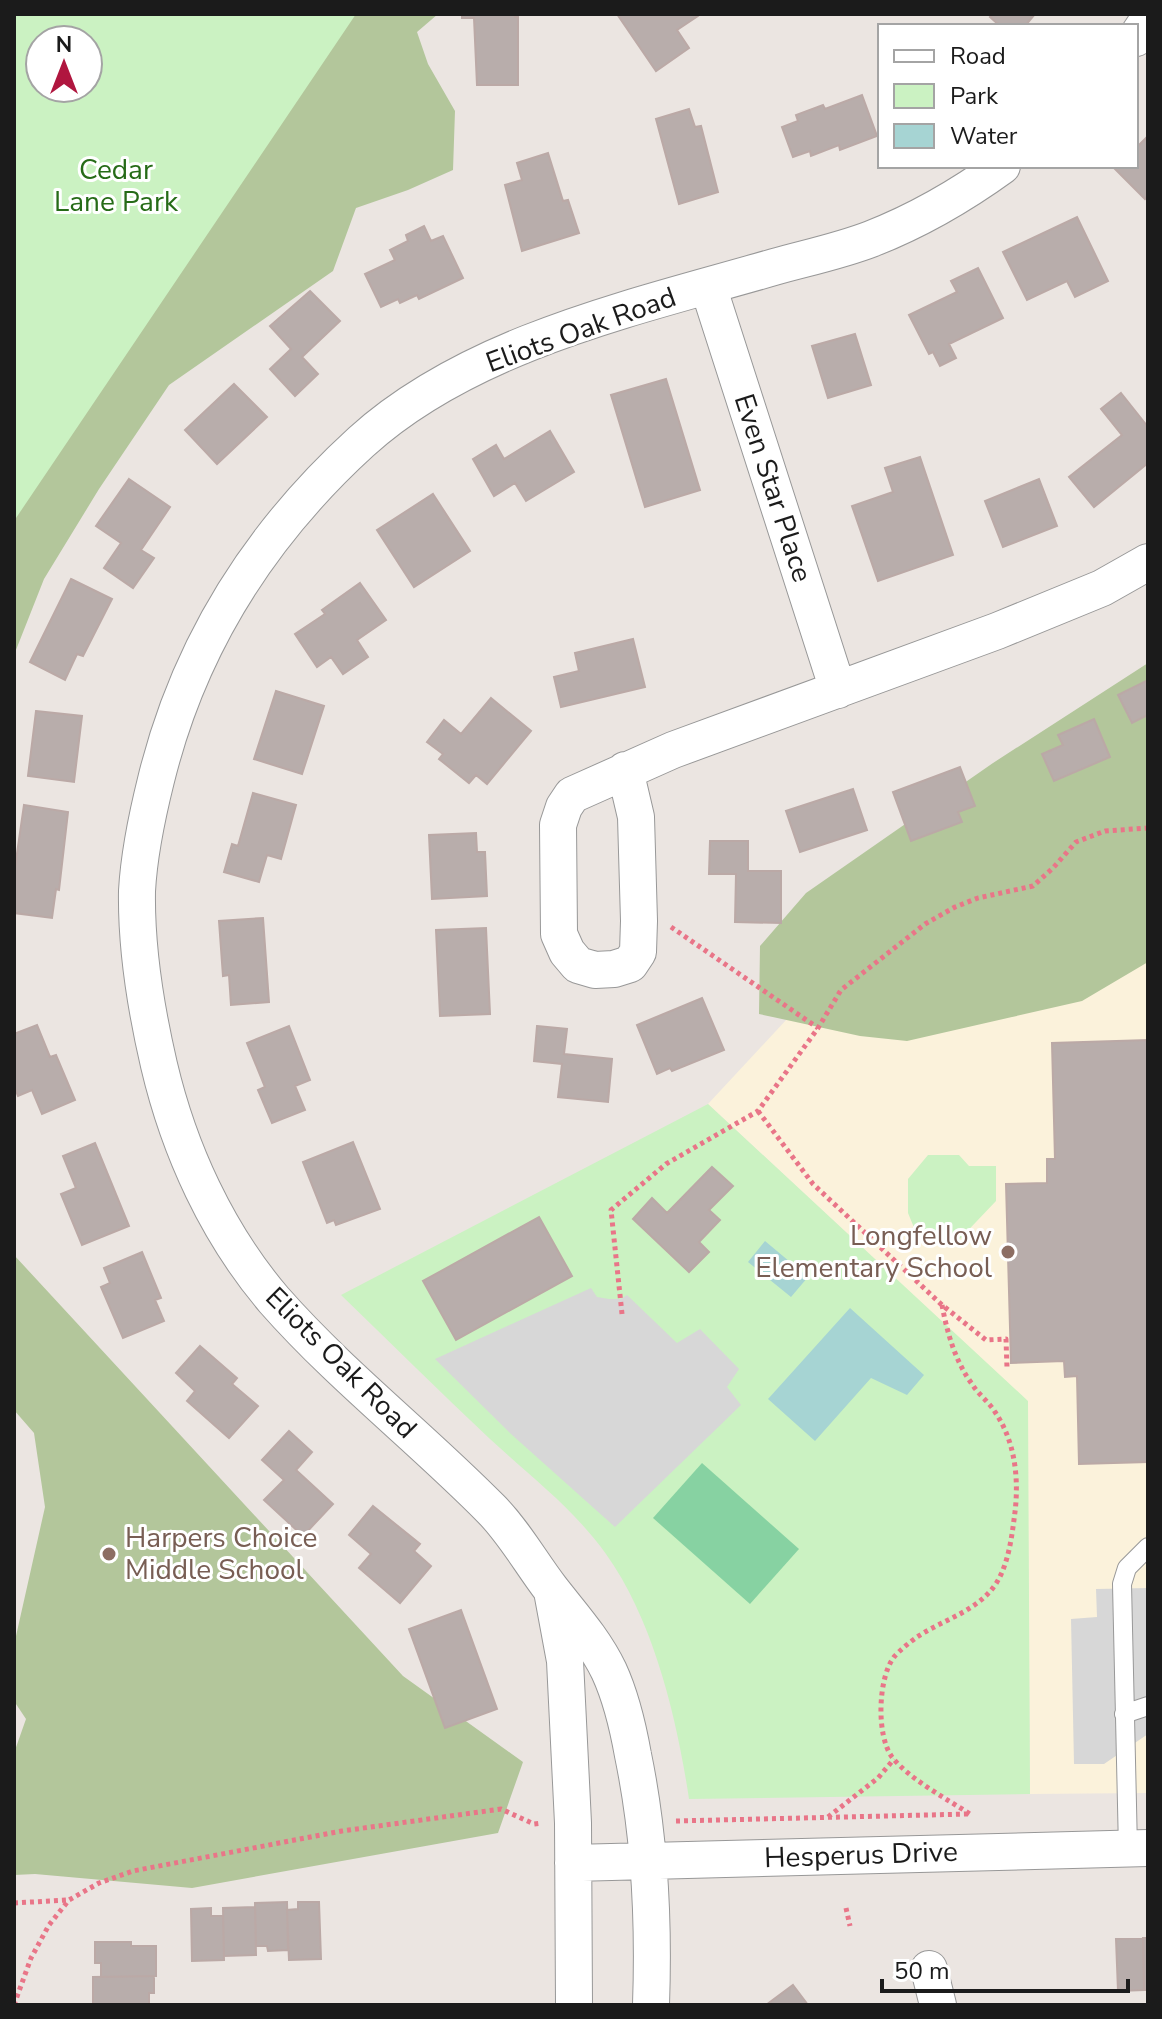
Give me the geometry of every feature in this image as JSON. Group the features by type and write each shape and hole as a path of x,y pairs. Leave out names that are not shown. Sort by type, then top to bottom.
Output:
{"street":[{"name":"Eliots Oak Road","path":"651,2005 646,1822 630,1738 611,1676 589,1635 551,1590 496,1514 339,1370 271,1296 240,1254 186,1154 159,1067 141,962 137,890 148,812 166,737 189,678 215,621 254,558 299,505 364,440 418,399 469,371 534,342 708,286 869,240 925,213 999,168"},
{"name":"Even Star Place","path":"708,286 838,690"},
{"path":"625,770 636,817 638,952 630,964 595,970 578,965 567,952 559,934 558,825 572,795 625,770 997,631 1102,588 1148,562"},
{"name":"Eliots Oak Road","path":"551,1590 565,1661 573,1863 574,2005"},
{"name":"Hesperus Drive","path":"573,1863 1138,1848"},
{"path":"929,1969 938,2005"}],"lane":[{"path":"1138,1848 1124,1714 1122,1584 1127,1568 1148,1547"},
{"path":"1124,1714 1148,1706"}],"path":[{"path":"622,1314 611,1210 666,1164 758,1111 818,1028 841,990 925,924 955,907 978,898 1033,886 1076,842 1105,831 1148,828"},
{"path":"639,921 669,925 818,1028"},
{"path":"758,1111 813,1184 942,1305 986,1340 1006,1339 1007,1368"},
{"path":"672,1809 675,1821 970,1814 894,1759 887,1749 882,1724 883,1687 893,1658 916,1637 979,1603 997,1582 1009,1553 1016,1474 1011,1443 995,1412 971,1383 948,1336 942,1305"},
{"path":"827,1818 878,1778 894,1759"},
{"path":"14,2005 31,1958 49,1925 69,1900 99,1883 133,1871 342,1831 501,1809 534,1824"},
{"path":"14,1903 69,1900"},
{"path":"846,1908 850,1926"}],"shaded area":[{"name":"Longfellow Elementary School","path":"1148,775 1148,1793 1030,1794 1027,1401 708,1104 893,905"},
{"path":"591,1288 597,1297 621,1299 627,1295 677,1343 700,1329 739,1369 727,1387 741,1405 615,1527 511,1434 435,1359"},
{"path":"1148,1588 1148,1734 1104,1764 1074,1764 1071,1619 1097,1617 1096,1589"}],"green space":[{"path":"14,14 438,14 417,32 428,64 455,111 453,170 356,208 333,271 169,385 99,489 44,579 14,655"},
{"name":"Cedar Lane Park","path":"14,14 356,14 14,521"},
{"path":"1148,663 1148,962 1082,1001 907,1041 860,1036 759,1014 760,946 806,893 993,763"},
{"path":"708,1104 1028,1401 1030,1794 689,1799 678,1736 661,1672 638,1609 606,1554 566,1507 490,1439 341,1295"},
{"path":"928,1155 959,1155 969,1166 996,1166 996,1201 956,1243 920,1242 908,1213 908,1179"},
{"name":"Harpers Choice Middle School","path":"14,1255 403,1676 523,1762 498,1833 192,1888 35,1874 14,1875 14,1753 26,1719 14,1701 14,1645 45,1507 34,1433 14,1410"},
{"path":"702,1463 799,1549 750,1604 653,1518"}],"water":[{"path":"765,1241 808,1277 791,1297 748,1262"},
{"path":"850,1308 924,1375 907,1395 871,1378 815,1441 768,1399"}],"building":[{"path":"462,14 515,14 518,17 518,85 477,85 474,18 462,18"},
{"path":"617,14 698,16 677,30 689,48 656,71"},
{"path":"993,14 1035,14 1027,24 998,24 990,17"},
{"path":"862,95 877,136 840,150 839,145 811,156 810,151 793,157 782,127 798,121 796,115 823,105 825,109"},
{"path":"689,109 695,127 701,126 718,192 679,204 656,119"},
{"path":"1148,136 1148,196 1145,199 1115,169 1138,168 1138,146"},
{"path":"548,153 563,201 568,200 579,233 522,251 505,185 522,180 517,163"},
{"path":"1077,217 1108,281 1075,297 1067,281 1027,300 1003,252"},
{"path":"424,226 431,241 443,236 463,278 419,299 417,295 400,303 398,299 381,307 365,274 395,260 390,250 408,241 406,235"},
{"path":"978,268 1003,318 949,344 956,358 940,366 933,352 929,354 909,315 957,292 951,281"},
{"path":"310,291 340,321 302,357 318,374 295,396 270,369 291,349 270,326"},
{"path":"855,334 871,385 828,398 812,346"},
{"path":"666,379 700,490 645,507 611,395"},
{"path":"234,384 267,417 217,464 185,430"},
{"path":"1121,393 1148,427 1148,463 1094,507 1069,477 1122,435 1101,409"},
{"path":"550,431 574,472 526,501 515,483 494,496 473,459 496,445 504,459"},
{"path":"920,457 953,555 878,581 852,506 893,492 885,468"},
{"path":"129,479 170,507 141,550 154,558 133,588 104,568 121,543 96,526"},
{"path":"1039,479 1057,526 1003,547 985,501"},
{"path":"433,494 470,551 414,587 377,530"},
{"path":"71,579 112,599 83,656 77,654 65,680 30,662"},
{"path":"360,583 386,620 357,640 368,657 343,674 331,657 317,667 295,634 325,614 322,610"},
{"path":"633,639 645,687 561,707 554,677 579,671 575,653"},
{"path":"1148,680 1148,715 1132,723 1118,695"},
{"path":"276,691 324,706 302,774 254,759"},
{"path":"491,698 531,731 487,784 476,775 469,783 439,759 443,754 427,742 444,720 461,734"},
{"path":"36,711 82,716 74,782 28,776"},
{"path":"1094,719 1110,757 1054,781 1042,754 1063,745 1058,735"},
{"path":"960,767 975,806 958,812 962,822 911,841 893,792"},
{"path":"853,789 867,830 800,852 786,811"},
{"path":"253,793 296,805 281,859 267,855 259,882 224,872 232,844 238,846"},
{"path":"24,805 68,812 59,890 56,889 52,918 14,913 14,874"},
{"path":"476,833 477,852 485,852 487,896 432,899 429,835"},
{"path":"710,841 748,841 748,871 781,871 781,923 735,922 736,874 709,874"},
{"path":"263,918 269,1002 231,1005 229,975 223,976 219,921"},
{"path":"486,928 490,1014 440,1016 436,930"},
{"path":"702,998 724,1050 657,1074 637,1025"},
{"path":"37,1025 50,1057 56,1055 75,1100 42,1114 32,1090 18,1096 14,1086 14,1034"},
{"path":"289,1026 310,1080 295,1086 305,1110 272,1123 258,1090 265,1087 247,1043"},
{"path":"537,1026 567,1029 564,1054 612,1059 608,1102 558,1097 562,1064 534,1061"},
{"path":"1148,1040 1148,1462 1079,1464 1077,1376 1065,1377 1064,1361 1011,1363 1006,1184 1047,1183 1047,1159 1055,1159 1052,1043"},
{"path":"353,1142 380,1209 336,1225 334,1220 327,1223 303,1162"},
{"path":"95,1143 129,1226 82,1245 61,1194 76,1188 63,1156"},
{"path":"712,1167 733,1186 709,1210 720,1220 699,1242 709,1252 689,1272 633,1219 652,1198 667,1213"},
{"path":"539,1217 572,1276 456,1340 423,1281"},
{"path":"142,1252 161,1298 155,1300 164,1321 123,1338 101,1287 110,1283 104,1268"},
{"path":"200,1346 237,1378 232,1384 258,1406 229,1438 187,1401 195,1391 176,1373"},
{"path":"289,1431 312,1452 296,1470 333,1504 303,1536 264,1500 284,1480 262,1460"},
{"path":"373,1506 420,1544 414,1551 431,1566 400,1603 359,1568 371,1554 349,1535"},
{"path":"461,1610 497,1709 445,1728 409,1629"},
{"path":"287,1902 288,1950 268,1951 267,1946 256,1946 255,1903"},
{"path":"298,1902 319,1902 321,1959 289,1960 287,1910 298,1909"},
{"path":"255,1907 256,1955 224,1956 223,1908"},
{"path":"211,1908 211,1916 223,1916 224,1960 192,1961 191,1909"},
{"path":"1143,1938 1144,1990 1118,1991 1116,1939"},
{"path":"1143,1938 1148,1938 1148,1990 1144,1990"},
{"path":"95,1942 156,1946 156,1976 101,1977 101,1963 95,1963"},
{"path":"154,1976 154,1993 149,1993 149,2005 93,2005 93,1977"},
{"path":"793,1985 808,2005 766,2005"}],"place":[{"name":"Longfellow Elementary School","path":"1008,1252"},
{"name":"Harpers Choice Middle School","path":"109,1554"}]}
